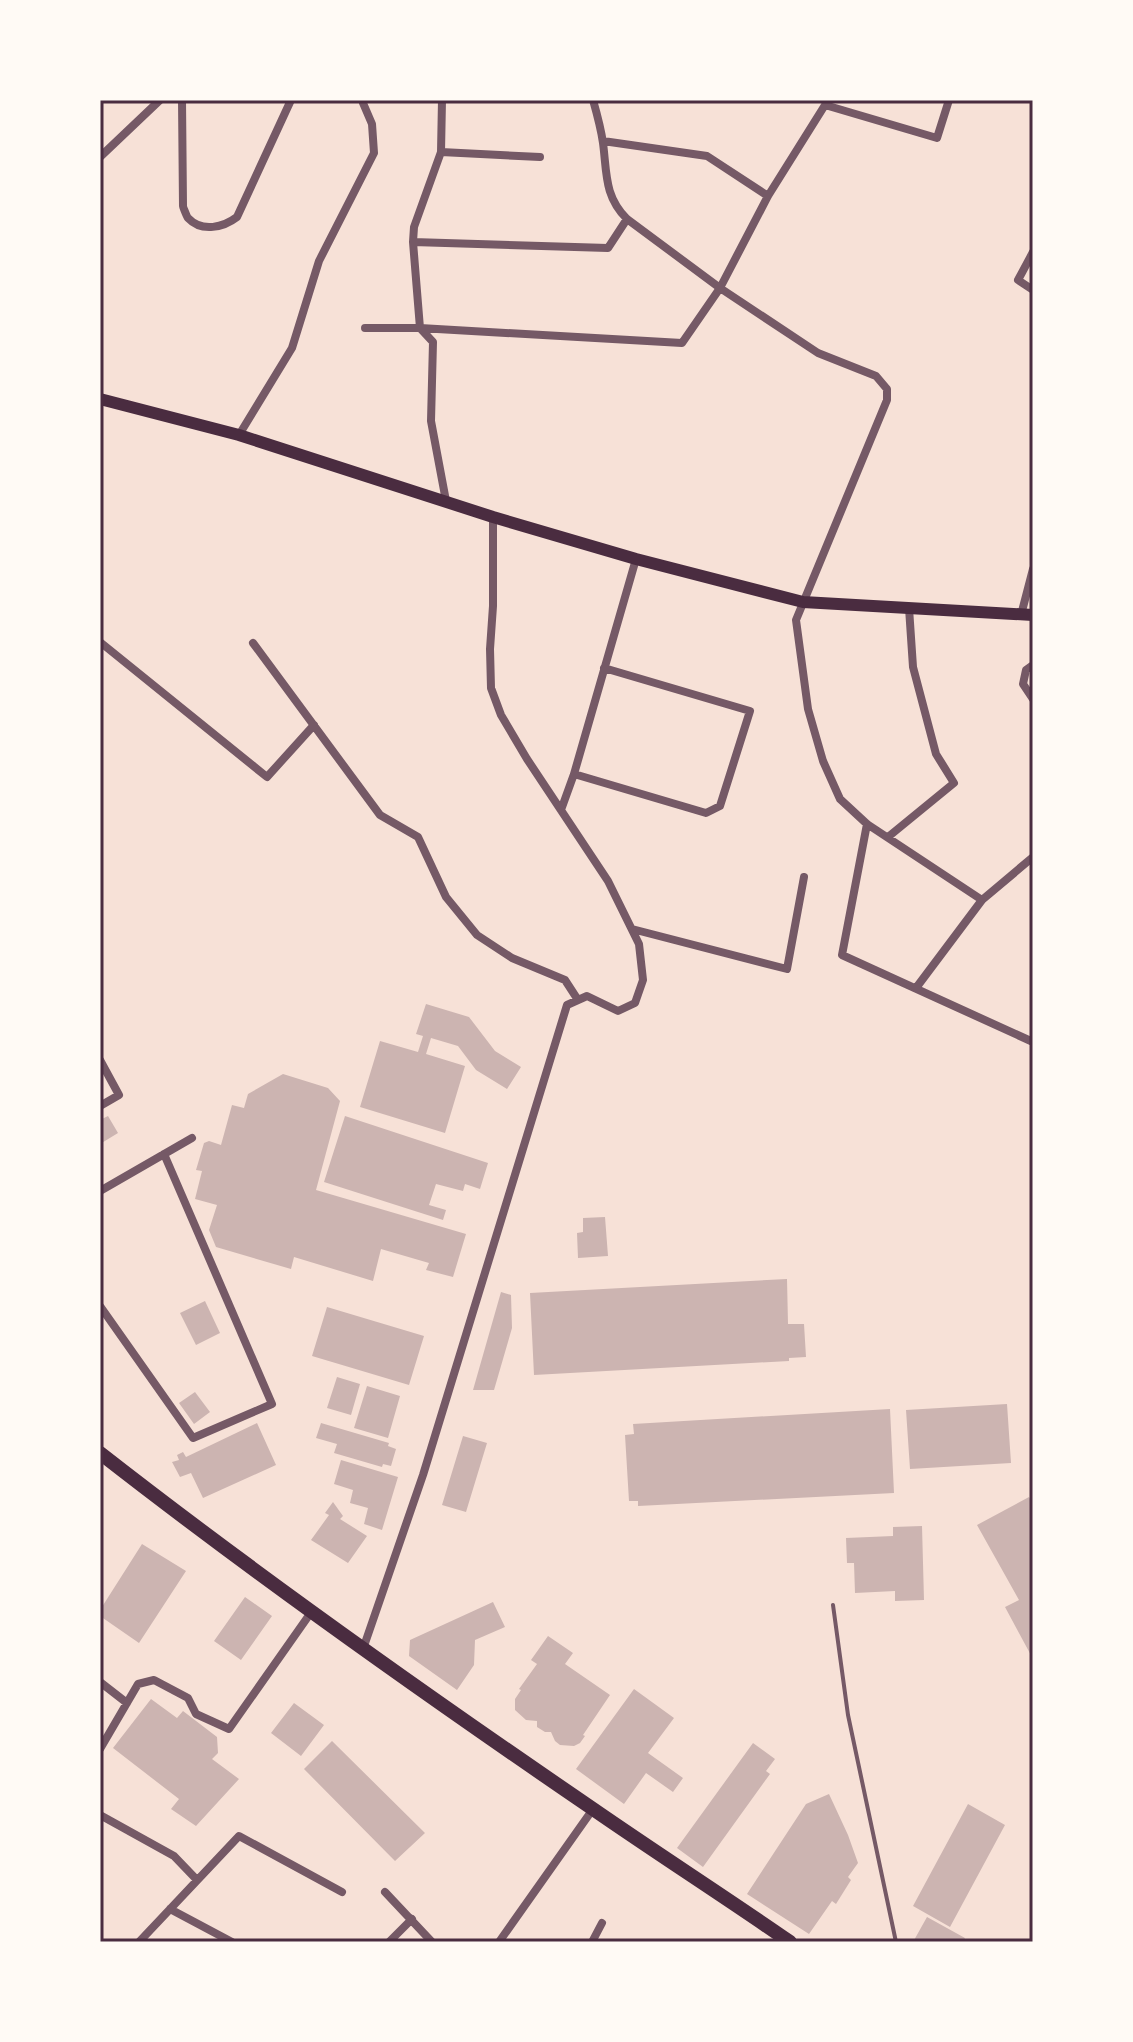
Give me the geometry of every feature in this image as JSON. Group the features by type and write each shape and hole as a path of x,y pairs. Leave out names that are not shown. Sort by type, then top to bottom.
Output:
{"highway":[{"path":"100,1453 189,1523 363,1649 790,1942"}],"main road":[{"path":"100,399 239,435 493,517 636,559 803,602 1027,615"}],"street":[{"path":"100,157 160,100"},
{"path":"182,100 183,206 188,218 212,228 228,224 237,217 291,100"},
{"path":"442,100 441,152 414,227 413,242 420,328 433,342 431,421 446,501"},
{"path":"593,100 615,208 720,288 818,353 876,376 887,389 887,400 796,620 808,709 823,761 840,799 867,824 982,900"},
{"path":"365,328 420,328 682,343 720,288 768,196 824,102 937,138 949,100"},
{"path":"239,435 292,348 319,261 374,153 372,124 363,103"},
{"path":"603,141 707,156 768,196"},
{"path":"441,152 540,157"},
{"path":"413,242 608,248 627,219"},
{"path":"1033,252 1018,280 1033,290"},
{"path":"363,1649 423,1475 567,1005 587,996 618,1011 635,1003 643,980 639,944 608,881 501,715 491,688 493,517"},
{"path":"561,810 636,559"},
{"path":"1027,615 1033,569"},
{"path":"888,837 954,783 936,754 913,667 909,608"},
{"path":"100,642 267,777 314,725"},
{"path":"253,643 380,815 418,837 446,897 477,935 512,958 565,980 578,1000"},
{"path":"1033,665 1026,670 1023,684 1033,699"},
{"path":"574,774 706,813 720,806 750,711 604,668"},
{"path":"867,824 842,955 1033,1042"},
{"path":"916,988 982,900 1033,857"},
{"path":"632,929 787,969 804,877"},
{"path":"100,1060 119,1095 100,1106"},
{"path":"100,1191 192,1138"},
{"path":"100,1306 193,1438 272,1404 164,1154"},
{"path":"100,1749 138,1684 154,1680 188,1698 196,1714 229,1729 312,1611"},
{"path":"100,1682 127,1703"},
{"path":"499,1942 593,1809"},
{"path":"100,1815 174,1856 197,1880"},
{"path":"139,1942 239,1836 342,1892"},
{"path":"385,1892 432,1942"},
{"path":"170,1909 232,1942"},
{"path":"389,1942 412,1919"},
{"path":"592,1942 602,1923"}],"lane":[{"path":"833,1605 848,1715 896,1942"}],"building":[{"path":"426,1004 469,1017 495,1051 521,1067 507,1089 476,1070 458,1046 431,1038 426,1054 465,1066 445,1133 360,1107 380,1041 418,1052 423,1036 416,1034"},
{"path":"283,1074 328,1088 340,1101 316,1190 466,1234 453,1277 426,1270 429,1263 381,1249 373,1281 294,1257 291,1269 216,1247 209,1230 217,1205 195,1199 202,1171 196,1170 204,1143 209,1141 221,1145 232,1105 244,1108 248,1094"},
{"path":"108,1116 118,1133 100,1144 100,1120"},
{"path":"345,1116 488,1163 480,1189 465,1184 463,1191 436,1184 429,1205 446,1210 443,1220 324,1182"},
{"path":"605,1217 608,1256 578,1258 577,1233 583,1232 583,1218"},
{"path":"787,1279 788,1324 804,1324 806,1357 789,1358 789,1361 534,1375 530,1293"},
{"path":"501,1292 511,1295 512,1328 494,1390 473,1390"},
{"path":"205,1301 220,1333 196,1345 180,1313"},
{"path":"327,1307 424,1336 409,1385 312,1356"},
{"path":"337,1377 360,1384 351,1415 327,1408"},
{"path":"367,1386 400,1396 388,1438 354,1428"},
{"path":"195,1392 210,1412 194,1424 179,1403"},
{"path":"1007,1404 1011,1463 910,1469 906,1410"},
{"path":"890,1409 894,1493 638,1506 638,1501 629,1501 625,1435 634,1434 633,1424"},
{"path":"257,1423 276,1465 203,1498 191,1473 180,1477 172,1462 179,1460 177,1455 183,1452 186,1457"},
{"path":"321,1423 389,1443 388,1446 396,1449 391,1466 383,1464 382,1467 334,1453 337,1444 316,1438"},
{"path":"463,1436 487,1443 466,1512 442,1505"},
{"path":"341,1460 398,1477 382,1530 364,1524 368,1508 350,1503 353,1490 334,1484"},
{"path":"1029,1497 1033,1504 1033,1659 1005,1607 1019,1600 977,1525"},
{"path":"333,1502 343,1516 340,1519 367,1536 348,1563 311,1540 329,1515 325,1513"},
{"path":"922,1526 924,1600 895,1601 895,1591 855,1593 854,1563 847,1563 846,1538 893,1536 893,1527"},
{"path":"142,1544 186,1571 139,1643 100,1616 100,1610"},
{"path":"245,1597 272,1616 241,1660 214,1641"},
{"path":"493,1602 505,1627 475,1640 474,1665 457,1690 409,1656 410,1640"},
{"path":"548,1636 573,1653 565,1664 610,1695 585,1736 574,1746 560,1745 551,1732 537,1727 537,1721 526,1720 515,1710 519,1689 537,1664 531,1660"},
{"path":"634,1689 674,1718 648,1753 683,1778 673,1792 646,1773 624,1804 576,1769"},
{"path":"151,1699 177,1718 183,1711 217,1737 218,1753 212,1759 239,1779 196,1826 171,1809 179,1799 113,1748"},
{"path":"294,1703 324,1725 301,1756 271,1733"},
{"path":"332,1741 425,1833 395,1861 304,1769"},
{"path":"753,1743 775,1759 766,1771 770,1774 703,1867 677,1848"},
{"path":"829,1794 858,1863 836,1904 832,1901 809,1934 747,1894 806,1804"},
{"path":"968,1804 1005,1825 950,1927 913,1906"},
{"path":"927,1917 965,1938 963,1942 913,1942"}]}
